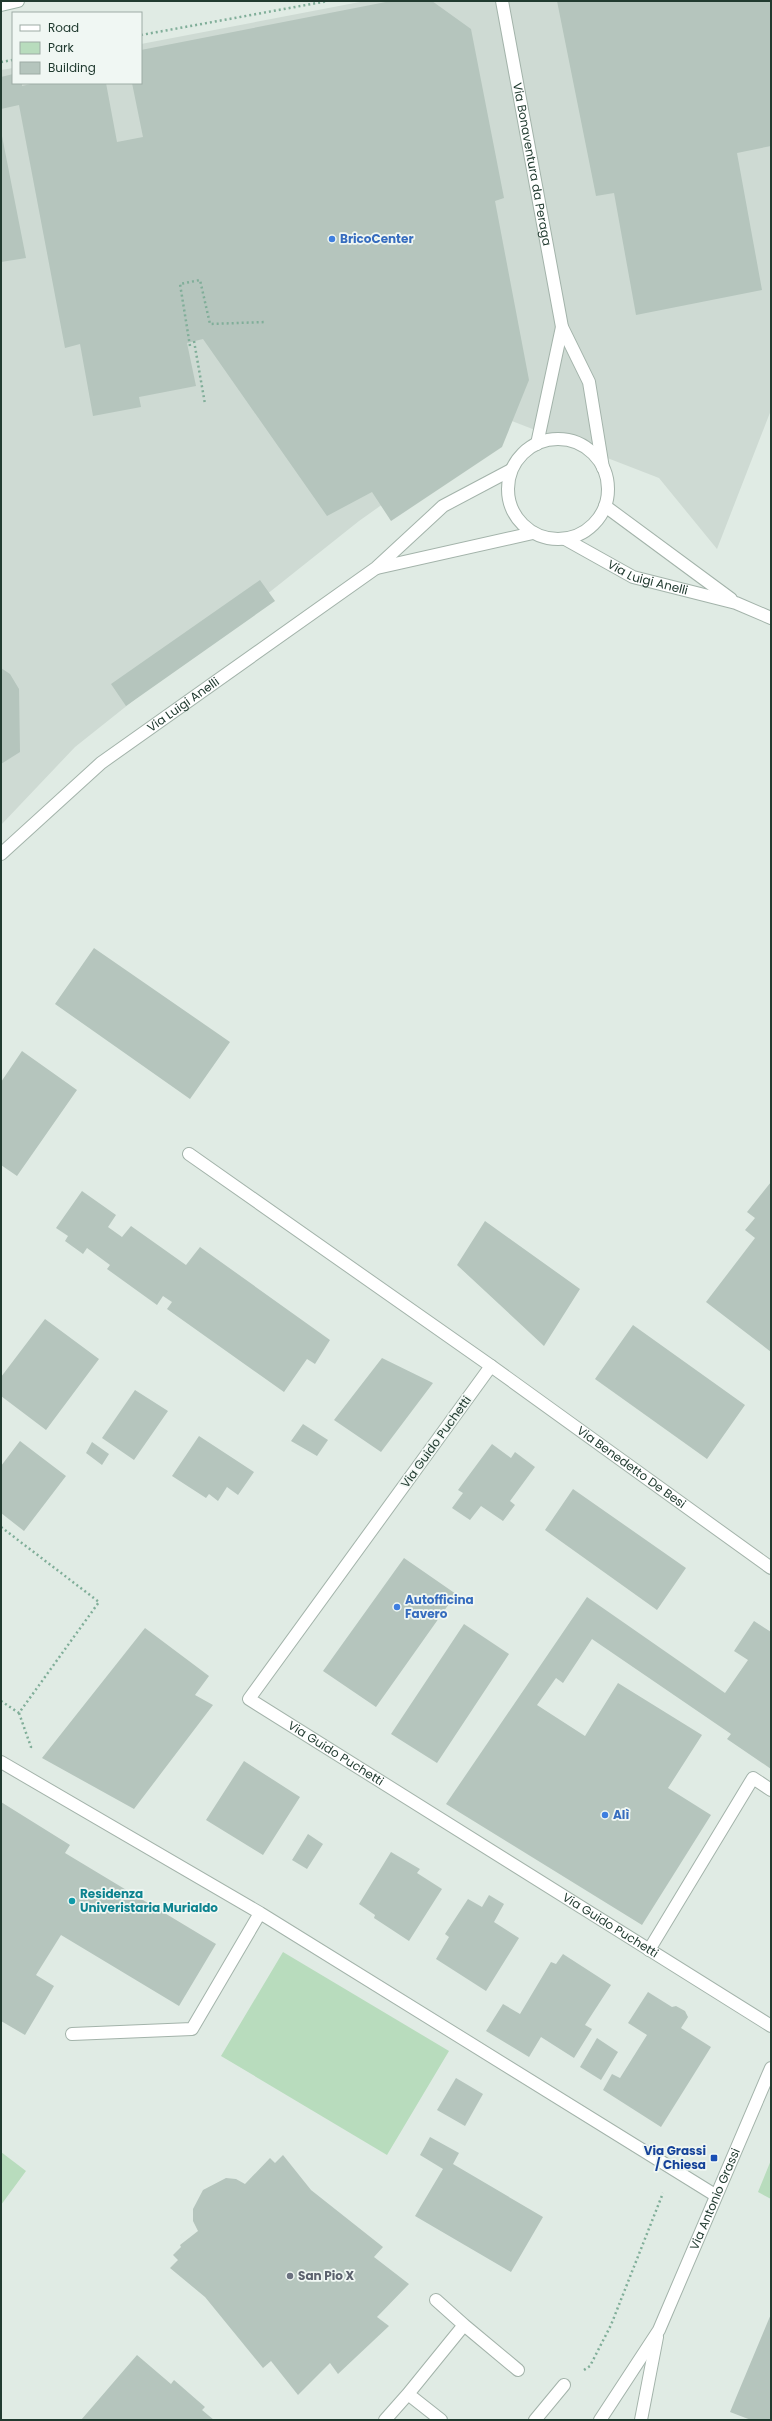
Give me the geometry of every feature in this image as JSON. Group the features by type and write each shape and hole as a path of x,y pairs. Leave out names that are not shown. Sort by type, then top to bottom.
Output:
{"street":[{"path":"1,5 18,1"},
{"name":"Via Bonaventura da Peraga","path":"502,1 562,327 588,382 603,468"},
{"name":"Via Bonaventura da Peraga","path":"537,444 562,327"},
{"path":"555,439 574,442 591,452 603,468 608,486 605,506 595,523 582,533 565,539 549,538 533,533 520,522 511,507 508,488 511,470 521,455 537,444 555,439"},
{"name":"Via Luigi Anelli","path":"1,854 101,763 376,568 443,506 511,470"},
{"name":"Via Luigi Anelli","path":"605,506 736,603"},
{"name":"Via Luigi Anelli","path":"376,568 533,533"},
{"name":"Via Luigi Anelli","path":"565,539 633,577 736,603 771,618"},
{"name":"Via Benedetto De Besi","path":"189,1154 491,1366 771,1568"},
{"name":"Via Guido Puchetti","path":"491,1366 249,1700 771,2026"},
{"path":"1,1762 260,1913 715,2195"},
{"path":"649,1950 753,1778 771,1790"},
{"path":"72,2034 192,2029 260,1913"},
{"name":"Via Antonio Grassi","path":"600,2420 659,2330 715,2195 771,2068"},
{"path":"436,2300 518,2370"},
{"path":"385,2420 464,2325"},
{"name":"Via Antonio Grassi","path":"641,2420 659,2330"},
{"path":"535,2420 564,2385"},
{"path":"408,2394 441,2420"}],"path":[{"path":"142,35 328,1"},
{"path":"1,62 12,60"},
{"path":"190,346 180,284 200,280 210,324 266,322"},
{"path":"194,341 205,404"},
{"path":"1,1527 99,1602 19,1713"},
{"path":"1,1701 19,1713 31,1747 16,1771"},
{"path":"564,2385 590,2366 611,2325 672,2169"}],"shaded area":[{"path":"365,1 771,1 771,410 717,549 659,478 504,418 359,521 75,747 1,825 1,70 12,68 12,84 142,84 142,44"}],"green space":[{"path":"283,1952 449,2051 387,2155 221,2056"},
{"path":"1,2152 26,2171 1,2205"},
{"path":"771,2160 771,2199 758,2192"}],"building":[{"path":"391,1 432,1 471,29 504,198 495,201 529,380 502,447 391,521 372,492 327,516 203,339 187,343 196,386 139,397 141,407 93,416 80,344 65,348 19,105 1,109 1,77 12,74 12,84 22,84 22,86 31,84 106,84 117,142 143,137 132,84 142,84 142,50"},
{"path":"557,1 771,1 771,146 737,153 762,290 636,315 614,193 596,196"},
{"path":"1,131 26,258 1,262"},
{"path":"260,580 275,601 126,706 111,684"},
{"path":"1,668 10,674 19,689 20,752 1,764"},
{"path":"94,948 230,1042 190,1099 55,1004"},
{"path":"22,1051 77,1090 17,1176 1,1165 1,1082"},
{"path":"771,1182 771,1352 706,1302 755,1238 745,1230 755,1218 747,1212"},
{"path":"82,1191 116,1215 108,1227 122,1237 131,1226 186,1265 200,1247 330,1340 315,1364 307,1359 284,1392 167,1309 172,1302 163,1296 157,1305 107,1269 110,1265 87,1248 83,1254 65,1241 68,1236 56,1228"},
{"path":"485,1221 580,1289 544,1346 457,1265"},
{"path":"45,1319 99,1359 46,1430 1,1396 1,1377"},
{"path":"633,1325 745,1405 707,1459 595,1379"},
{"path":"382,1358 433,1383 381,1452 334,1420"},
{"path":"135,1390 168,1411 134,1460 102,1438"},
{"path":"303,1424 328,1440 317,1456 291,1441"},
{"path":"199,1436 254,1472 238,1495 227,1487 218,1501 209,1494 206,1498 172,1476"},
{"path":"20,1441 66,1476 24,1531 1,1513 1,1466"},
{"path":"92,1442 109,1454 102,1465 86,1453"},
{"path":"492,1444 511,1458 515,1452 535,1467 510,1501 515,1505 503,1521 481,1506 470,1520 452,1508 463,1493 458,1490"},
{"path":"573,1489 686,1568 657,1610 545,1530"},
{"path":"404,1558 456,1594 376,1707 323,1671"},
{"path":"587,1597 725,1693 748,1660 734,1651 754,1621 771,1632 771,1769 727,1739 731,1734 592,1639 563,1683 556,1678 537,1705 585,1736 618,1683 702,1735 668,1788 711,1815 642,1925 446,1804"},
{"path":"464,1624 509,1654 437,1763 391,1734"},
{"path":"145,1628 209,1676 195,1695 213,1705 134,1809 42,1758"},
{"path":"244,1761 300,1797 263,1855 206,1820"},
{"name":"Residenza Univeristaria Murialdo","path":"1,1802 70,1845 65,1853 216,1944 179,2006 61,1935 36,1975 54,1986 25,2035 1,2021"},
{"path":"308,1834 323,1844 307,1869 292,1860"},
{"path":"391,1852 420,1869 417,1873 442,1889 409,1941 374,1918 375,1915 359,1904"},
{"path":"489,1895 504,1904 494,1922 519,1938 486,1991 436,1959 449,1937 445,1934 468,1899 482,1907"},
{"path":"563,1954 611,1985 585,2025 592,2029 574,2058 541,2037 529,2057 486,2031 503,2004 520,2014 551,1962 556,1964"},
{"path":"648,1992 672,2007 676,2006 685,2011 688,2017 681,2028 711,2047 661,2127 603,2090 612,2074 620,2078 647,2035 628,2023"},
{"path":"597,2038 618,2052 601,2080 580,2067"},
{"path":"456,2078 483,2094 465,2126 437,2110"},
{"path":"430,2137 459,2153 453,2164 543,2217 511,2272 415,2216 443,2169 420,2155"},
{"name":"San Pio X","path":"283,2155 311,2190 383,2247 374,2257 409,2284 377,2317 389,2326 338,2374 330,2363 298,2395 271,2361 263,2368 205,2297 170,2268 178,2260 173,2255 181,2247 180,2245 198,2231 193,2221 193,2209 203,2190 226,2178 236,2179 245,2184 270,2158 275,2163"},
{"path":"771,2314 771,2420 751,2420 730,2412"},
{"path":"137,2355 171,2384 174,2380 205,2407 202,2410 214,2420 81,2420"}],"place":[{"name":"BricoCenter","path":"332,239"},
{"name":"Autofficina Favero","path":"397,1607"},
{"name":"Alì","path":"605,1815"},
{"name":"Residenza Univeristaria Murialdo","path":"72,1901"},
{"name":"Via Grassi / Chiesa","path":"714,2158"},
{"name":"San Pio X","path":"290,2276"}]}
